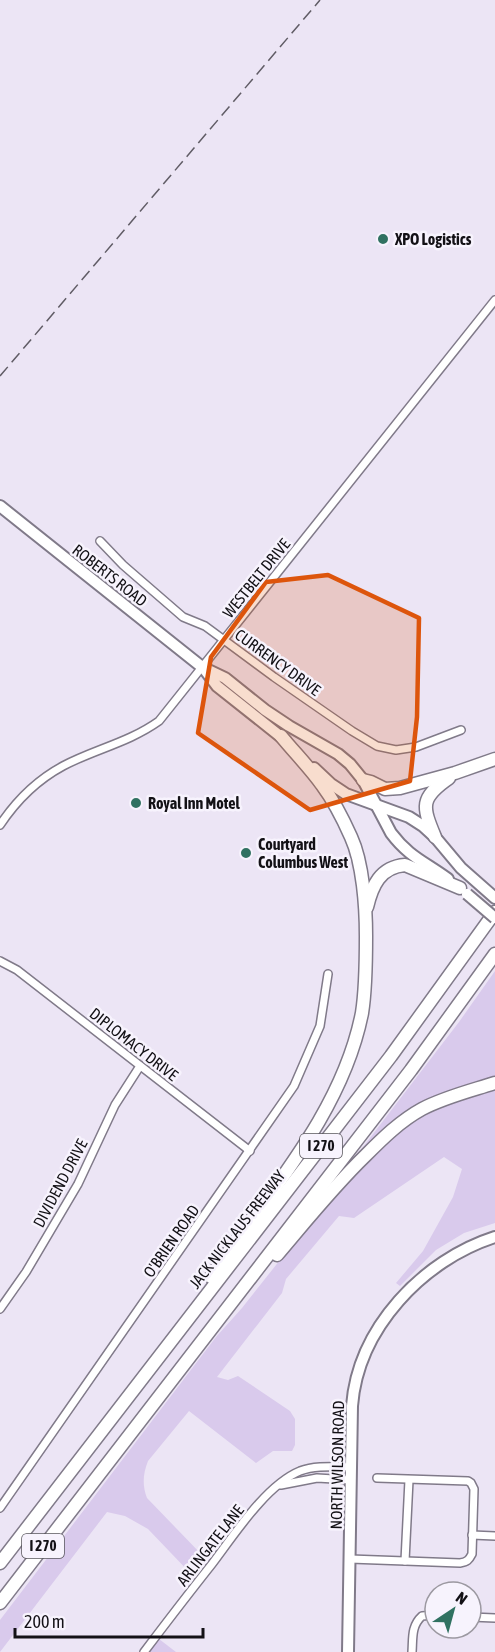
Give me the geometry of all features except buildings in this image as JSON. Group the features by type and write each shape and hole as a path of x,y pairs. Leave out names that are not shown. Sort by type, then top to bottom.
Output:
{"highway":[{"path":"143,1377 317,1124 345,1070 362,1012 365,984 366,912 357,854 352,839 321,784 281,736"},
{"path":"363,780 385,789 400,788 495,759"},
{"path":"435,837 425,809 426,801 437,786 455,773"},
{"path":"366,912 375,883 389,868 397,866 405,865 423,871 464,891"},
{"name":"JACK NICKLAUS FREEWAY","path":"0,1563 391,1056 495,912"},
{"name":"I 270","path":"0,1603 411,1070 495,954"},
{"path":"207,1334 242,1299 318,1206 379,1141 405,1120 435,1103 495,1083"}],"main road":[{"name":"ROBERTS ROAD","path":"0,506 202,667 225,678 265,710 338,754 363,780 390,833 405,850 464,891 495,918"},
{"name":"ROBERTS ROAD","path":"202,667 217,686 281,736 338,789 417,821 495,898"},
{"name":"NORTH WILSON ROAD","path":"348,1652 352,1406 358,1369 376,1334 396,1305 427,1272 460,1251 495,1237"}],"street":[{"name":"WESTBELT DRIVE","path":"0,825 22,797 51,773 74,760 143,732 159,721 495,300"},
{"name":"CURRENCY DRIVE","path":"100,541 123,565 174,610 205,626 317,707 377,746 396,750 416,747 461,730"},
{"name":"DIPLOMACY DRIVE","path":"0,961 23,975 250,1151"},
{"name":"O'BRIEN ROAD","path":"0,1508 294,1086 320,1026 328,974"},
{"name":"DIVIDEND DRIVE","path":"0,1309 26,1272 78,1184 115,1105 140,1066"},
{"name":"ARLINGATE LANE","path":"144,1652 245,1521 278,1485 301,1471 316,1467 351,1467"},
{"path":"278,1485 317,1478 351,1480"},
{"path":"350,1559 465,1562 472,1554 474,1489 471,1483 468,1481 377,1478"},
{"path":"405,1561 410,1480"},
{"path":"472,1535 495,1536"},
{"path":"412,1652 413,1629 423,1616"}],"highlighted area":[{"path":"328,575 419,618 417,717 410,781 310,810 198,733 211,657 266,582"}],"shaded area":[{"path":"495,971 495,1076 442,1095 362,1153 360,1151 459,1022"},
{"path":"495,1090 495,1223 464,1233 436,1250 400,1286 396,1283 423,1251 453,1197 462,1169 444,1157 354,1218 339,1216 286,1279 282,1293 217,1377 228,1380 238,1376 290,1411 295,1419 295,1445 292,1451 273,1451 256,1463 189,1411 148,1461 144,1480 147,1498 203,1556 204,1562 195,1574 192,1575 148,1529 125,1516 107,1512 0,1652 0,1620 216,1337 295,1241 377,1150 411,1121 431,1110"},
{"path":"159,1639 176,1652 149,1652"}],"railway":[{"path":"0,376 320,0"}],"place":[{"name":"XPO Logistics","path":"383,239"},
{"name":"Royal Inn Motel","path":"136,803"},
{"name":"Courtyard Columbus West","path":"246,853"}]}
